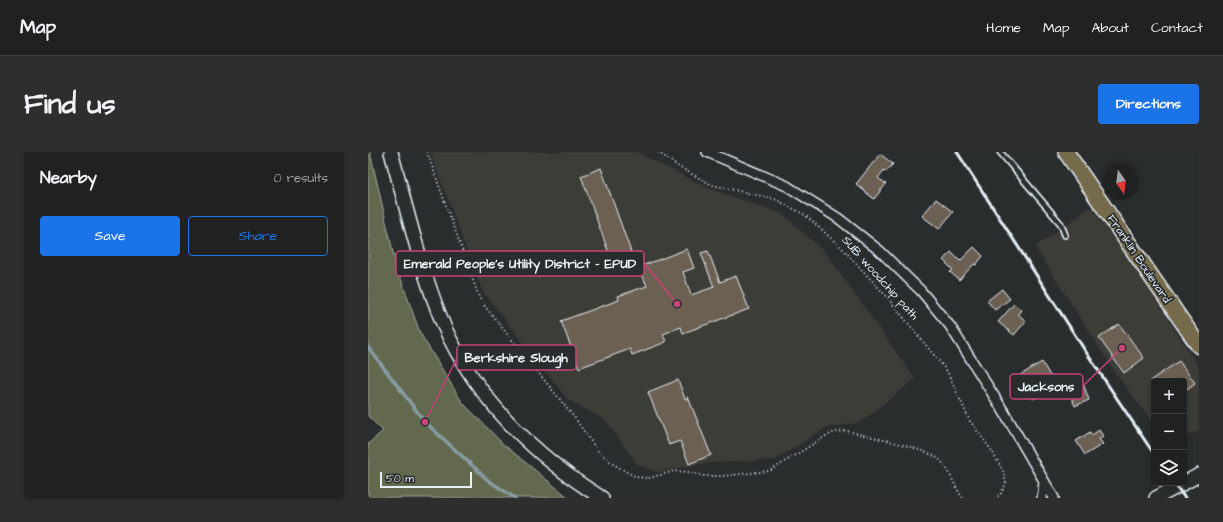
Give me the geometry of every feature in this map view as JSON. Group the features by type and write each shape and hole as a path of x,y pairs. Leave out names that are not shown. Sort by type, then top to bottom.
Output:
{"main road":[{"path":"391,152 433,298 461,360 479,386 504,417 533,448 571,479 602,498"},
{"name":"Franklin Boulevard","path":"1066,152 1199,346"},
{"path":"1156,498 1199,475"}],"street":[{"path":"707,152 787,186 832,214 880,251 917,287 950,326 1054,498"},
{"path":"1042,498 1044,481"}],"lane":[{"path":"1000,152 1062,224 1065,235"}],"path":[{"path":"427,152 479,297 483,304 574,417 597,450 612,464 636,477 650,478 674,471 688,472 704,476 723,476 770,471 826,436 836,432 847,431 920,450 936,457 942,462 963,498"},
{"name":"SUB woodchip path","path":"658,152 679,167 712,185 775,199 806,215 842,248 886,296 947,371 970,421 992,452 1003,471 1006,484 1000,495 995,498"}],"shaded area":[{"path":"430,152 636,152 710,189 782,214 825,252 915,379 861,422 825,428 775,460 706,463 657,472 637,464 605,420 568,400 482,290"},
{"path":"1091,207 1138,272 1199,368 1199,430 1187,436 1187,378 1151,378 1151,420 1117,375 1035,247"}],"green space":[{"path":"368,152 370,152 396,265 420,333 462,402 504,445 569,498 368,498 368,444 383,431 368,416"}],"building":[{"path":"880,154 893,164 886,172 884,170 878,178 886,184 874,199 856,184"},
{"path":"601,168 631,252 611,259 581,176"},
{"path":"936,199 953,212 939,229 922,216"},
{"path":"974,247 983,256 976,265 974,264 959,280 950,272 953,270 943,260 951,252 960,261"},
{"path":"687,249 694,268 683,272 691,295 714,287 701,253 708,251 720,282 736,276 749,309 683,333 681,327 663,334 666,342 632,355 630,349 579,368 561,321 619,300 618,296 647,286 639,267"},
{"path":"1002,289 1010,299 995,310 987,301"},
{"path":"1014,304 1021,310 1018,314 1026,321 1014,335 998,322"},
{"path":"1119,324 1144,358 1124,373 1099,338"},
{"path":"1179,361 1195,383 1187,389 1187,378 1154,378"},
{"path":"1042,362 1056,386 1033,399 1029,392 1026,394 1017,377"},
{"path":"678,380 685,399 688,397 711,455 689,464 680,441 669,445 648,392"},
{"path":"1084,386 1089,400 1075,406 1069,391"},
{"path":"1099,430 1103,436 1099,439 1103,444 1085,455 1076,441 1090,432 1092,435"}],"waterway":[{"path":"368,347 425,422 489,481 515,498"}],"railway":[{"path":"957,152 1151,450"},
{"path":"1176,486 1185,498"}],"place":[{"name":"Emerald People's Utility District - EPUD","path":"677,304"},
{"name":"Jacksons","path":"1122,348"},
{"name":"Berkshire Slough","path":"425,422"}]}
